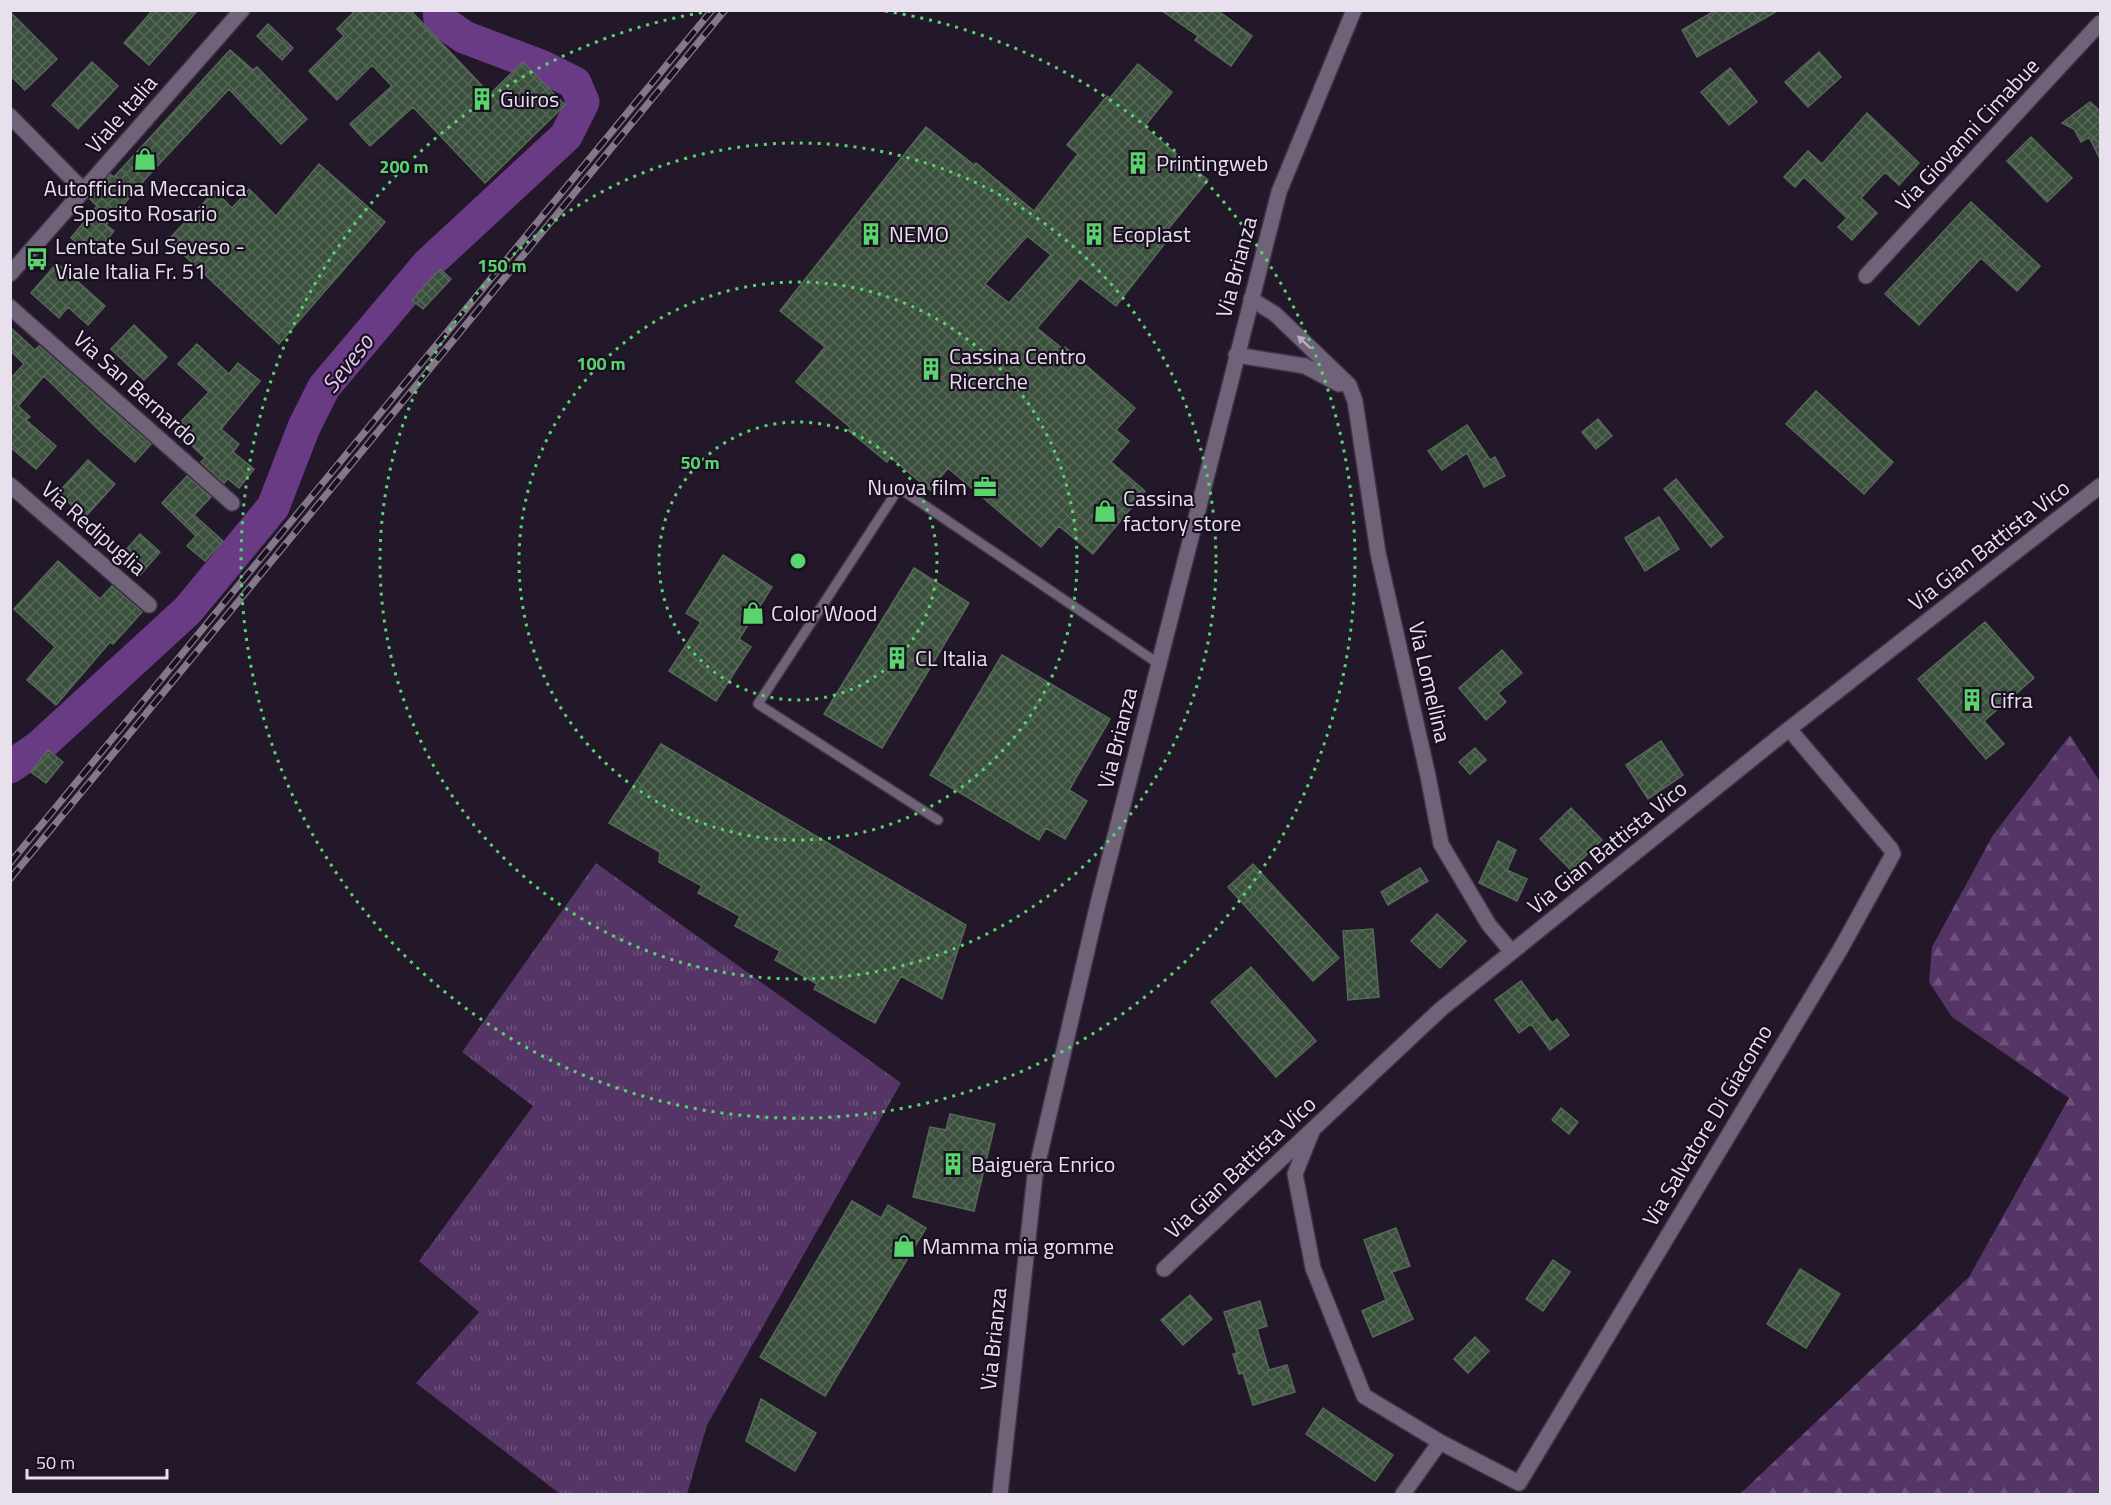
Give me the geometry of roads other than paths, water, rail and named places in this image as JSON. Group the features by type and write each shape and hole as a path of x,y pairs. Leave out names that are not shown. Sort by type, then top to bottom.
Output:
{"street":[{"name":"Viale Italia","path":"10,274 242,10"},
{"name":"Via Brianza","path":"1000,1494 1035,1175 1098,903 1279,192 1354,10"},
{"name":"Via Giovanni Cimabue","path":"1866,276 2100,23"},
{"path":"10,116 84,191"},
{"name":"Via Lomellina","path":"1251,298 1275,314 1349,385 1355,401 1378,553 1441,844 1489,925 1512,952"},
{"name":"Via San Bernardo","path":"10,307 232,503"},
{"path":"1236,355 1305,366 1337,382 1355,401"},
{"name":"Via Redipuglia","path":"10,485 149,605"},
{"name":"Via Gian Battista Vico","path":"1164,1269 1441,1009 1789,729 2100,486"},
{"name":"Via Salvatore Di Giacomo","path":"1313,1129 1295,1174 1313,1268 1364,1396 1440,1442 1519,1483 1839,950 1893,854 1789,729"},
{"path":"1403,1494 1440,1442"}],"lane":[{"path":"938,819 758,704 898,488 1159,664"}],"waterway":[{"name":"Seveso","path":"10,767 40,746 188,610 273,507 304,427 324,387 428,264 566,136 583,102 575,83 543,67 464,37 440,20 439,10"}],"railway":[{"path":"10,863 712,10"},
{"path":"10,879 725,10"}],"place":[{"name":"Guiros","path":"482,99"},
{"name":"Autofficina Meccanica Sposito Rosario","path":"145,159"},
{"name":"Printingweb","path":"1138,163"},
{"name":"NEMO","path":"871,234"},
{"name":"Ecoplast","path":"1094,234"},
{"name":"Lentate Sul Seveso - Viale Italia Fr. 51","path":"37,259"},
{"name":"Cassina Centro Ricerche","path":"931,369"},
{"name":"Nuova film","path":"985,487"},
{"name":"Cassina factory store","path":"1105,511"},
{"name":"Color Wood","path":"753,613"},
{"name":"CL Italia","path":"897,658"},
{"name":"Cifra","path":"1972,700"},
{"name":"Baiguera Enrico","path":"953,1164"},
{"name":"Mamma mia gomme","path":"904,1246"}]}
